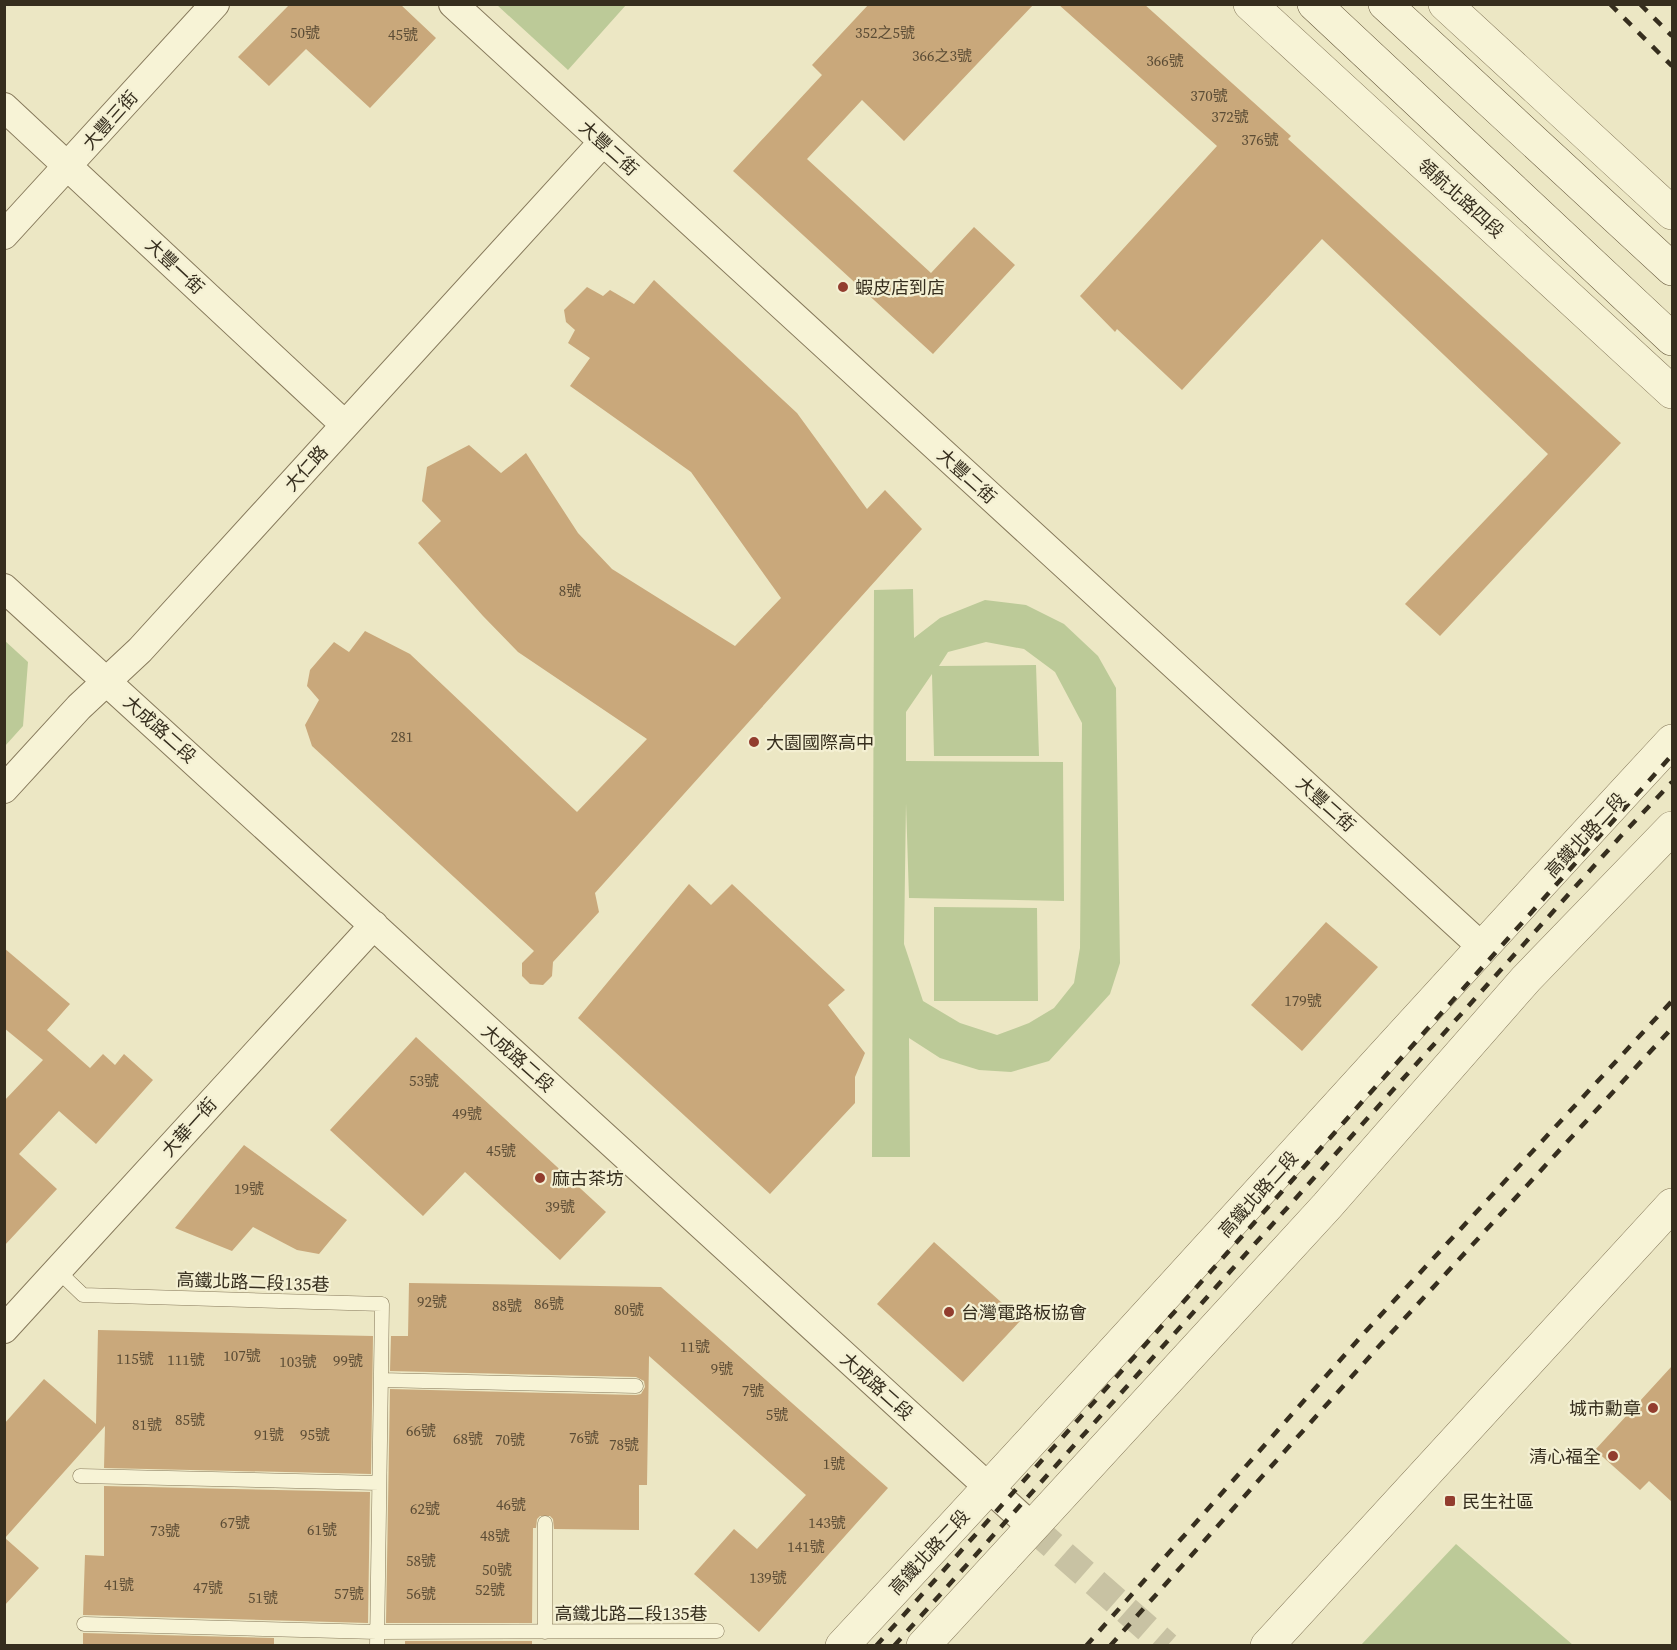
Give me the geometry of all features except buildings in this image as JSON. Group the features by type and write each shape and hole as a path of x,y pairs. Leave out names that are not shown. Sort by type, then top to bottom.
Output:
{"street":[{"name":"大豐三街","path":"4,235 215,4"},
{"name":"大豐二街","path":"453,4 1482,947"},
{"name":"領航北路四段","path":"1250,4 1672,392"},
{"path":"1314,4 1672,339"},
{"path":"1385,4 1672,269"},
{"path":"1445,4 1672,213"},
{"name":"大豐一街","path":"4,107 345,425"},
{"name":"大仁路","path":"4,789 80,707 140,650 603,142"},
{"name":"大成路二段","path":"4,588 1032,1527"},
{"name":"高鐵北路二段","path":"842,1646 1672,741"},
{"path":"923,1646 1327,1206 1526,979 1672,828"},
{"name":"大華一街","path":"4,1329 374,925"},
{"path":"1267,1646 1672,1205"}],"lane":[{"name":"高鐵北路二段135巷","path":"58,1271 83,1295 382,1304 377,1639"},
{"path":"381,1380 636,1386"},
{"path":"80,1476 379,1483"},
{"name":"高鐵北路二段135巷","path":"545,1523 545,1632"},
{"name":"高鐵北路二段135巷","path":"84,1624 377,1639 545,1632 717,1631"}],"green space":[{"path":"497,5 626,5 568,70"},
{"path":"913,589 914,638 940,618 985,600 1026,605 1064,624 1098,656 1116,688 1120,963 1110,994 1049,1061 1011,1072 979,1070 940,1058 909,1038 910,1157 872,1157 874,590","holes":["986,642 1024,649 1055,672 1082,723 1080,948 1074,983 1054,1008 1029,1023 997,1035 960,1023 923,1001 904,944 906,803 909,898 1064,901 1063,762 906,761 906,712 932,674 934,756 1039,756 1036,665 939,666 948,652"]},
{"path":"4,640 28,662 23,726 5,746"},
{"path":"934,907 1037,908 1038,1001 934,1001"},
{"path":"1456,1544 1573,1645 1361,1645"}],"tunnel":[{"path":"1032,1527 1167,1646"}],"railway":[{"path":"1610,4 1672,66"},
{"path":"1640,4 1672,36"},
{"path":"876,1646 1672,755"},
{"path":"894,1646 1620,837 1672,782"},
{"path":"1086,1646 1366,1331 1672,1001"},
{"path":"1110,1646 1381,1344 1672,1028"}],"place":[{"name":"蝦皮店到店","path":"843,287"},
{"name":"大園國際高中","path":"754,742"},
{"name":"麻古茶坊","path":"540,1178"},
{"name":"台灣電路板協會","path":"949,1312"},
{"name":"城市勳章","path":"1653,1408"},
{"name":"清心福全","path":"1613,1456"},
{"name":"民生社區","path":"1450,1501"}]}
